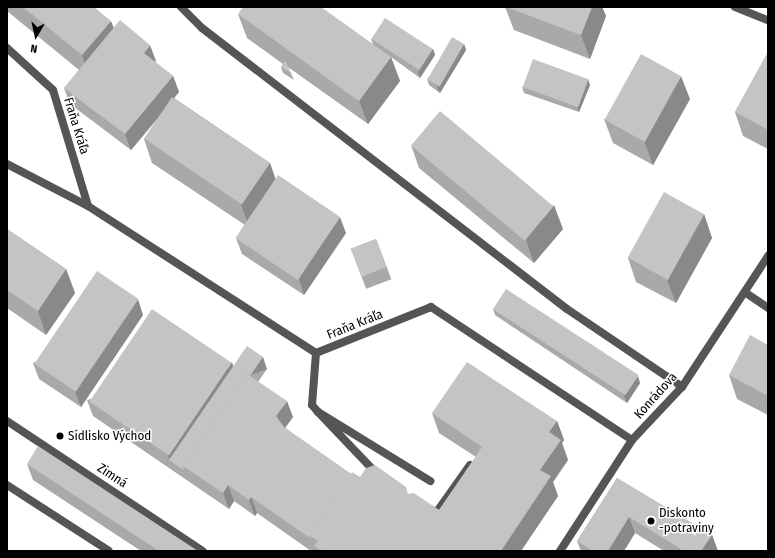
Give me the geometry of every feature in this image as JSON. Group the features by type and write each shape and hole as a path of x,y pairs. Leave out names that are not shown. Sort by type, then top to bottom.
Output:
{"street":[{"path":"181,7 202,28 567,309 682,387"},
{"path":"734,7 768,20"},
{"name":"Fraňa Kráľa","path":"7,48 53,90 88,206"},
{"name":"Fraňa Kráľa","path":"7,164 88,206 316,353 431,307 632,440"},
{"name":"Konrádova","path":"560,551 632,440 682,387 746,293 768,256"},
{"path":"746,293 768,308"},
{"path":"316,353 312,405 376,473 388,481"},
{"path":"318,412 430,481"},
{"name":"Zimná","path":"7,422 203,551"},
{"path":"424,505 436,513 470,465"},
{"path":"7,485 109,551"}],"building":[{"path":"23,7 94,7 111,21 82,55"},
{"path":"243,7 321,7 391,57 359,101 238,14"},
{"path":"506,7 592,7 581,35"},
{"path":"385,18 433,49 419,70 371,39"},
{"path":"120,20 150,45 144,53 173,76 125,134 64,88"},
{"path":"452,37 464,44 440,86 428,79"},
{"path":"768,52 768,130 735,112"},
{"path":"641,54 681,76 645,142 605,120"},
{"path":"533,59 588,79 578,107 523,87"},
{"path":"285,61 292,74 281,67"},
{"path":"172,97 270,163 242,204 144,138"},
{"path":"440,111 553,206 524,241 411,145"},
{"path":"278,175 340,217 298,280 236,238"},
{"path":"664,192 704,214 668,280 628,258"},
{"path":"7,229 66,269 38,311 7,290"},
{"path":"376,239 387,267 362,277 351,249"},
{"path":"97,271 138,299 76,392 34,364"},
{"path":"506,289 639,375 625,395 493,309"},
{"path":"152,309 232,363 169,456 89,402"},
{"path":"750,335 768,345 768,396 729,375"},
{"path":"247,346 263,357 250,376 247,374 183,466 184,470 169,460"},
{"path":"467,362 557,421 549,432 561,440 540,470 551,476 501,551 322,551 314,546 318,541 309,535 352,472 360,477 366,468 375,465 406,487 408,494 414,493 439,510 482,447 432,413"},
{"path":"247,374 287,401 276,416 284,427 351,474 309,535 310,538 251,497 249,500 228,485 223,493 183,466"},
{"path":"38,446 198,551 159,551 27,464"},
{"path":"617,478 712,535 701,551 679,551 681,549 629,517 608,551 593,551 577,541"}],"place":[{"name":"Sídlisko Východ","path":"60,436"},
{"name":"Diskonto -potraviny","path":"651,521"}]}
